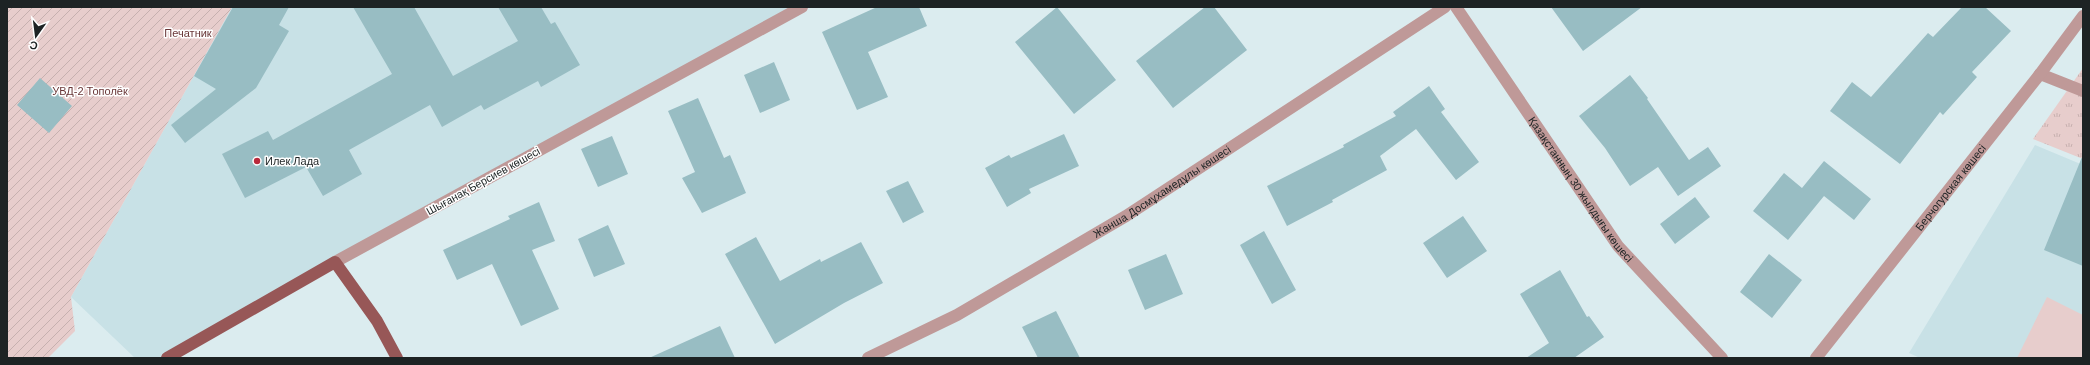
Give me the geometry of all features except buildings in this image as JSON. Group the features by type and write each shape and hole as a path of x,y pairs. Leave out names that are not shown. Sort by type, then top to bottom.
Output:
{"main road":[{"name":"Шығанақ Берсиев көшесі","path":"167,358 335,262"},
{"path":"335,262 377,321 397,358"}],"street":[{"name":"Шығанақ Берсиев көшесі","path":"335,262 802,7"},
{"name":"Жанша Досмұхамедұлы көшесі","path":"868,358 958,315 1126,216 1445,7"},
{"name":"Қазақстанның 30 жылдығы көшесі","path":"1456,7 1618,246 1722,358"},
{"name":"Берчогурская көшесі","path":"1816,358 2040,74 2083,16"},
{"path":"2040,74 2083,91"}],"shaded area":[{"path":"232,7 802,7 167,358 135,358 71,297"},
{"path":"2035,145 2083,165 2083,358 1920,358 1909,353"}],"green space":[{"name":"УВД-2 Тополёк","path":"7,7 232,7 71,297 75,331 48,358 7,358"},
{"path":"2083,68 2083,159 2033,139"},
{"path":"2047,297 2083,315 2083,358 2017,358"}],"place":[{"name":"Илек Лада","path":"257,161"}],"park label":[{"name":"Печатник","path":"188,33"}]}
